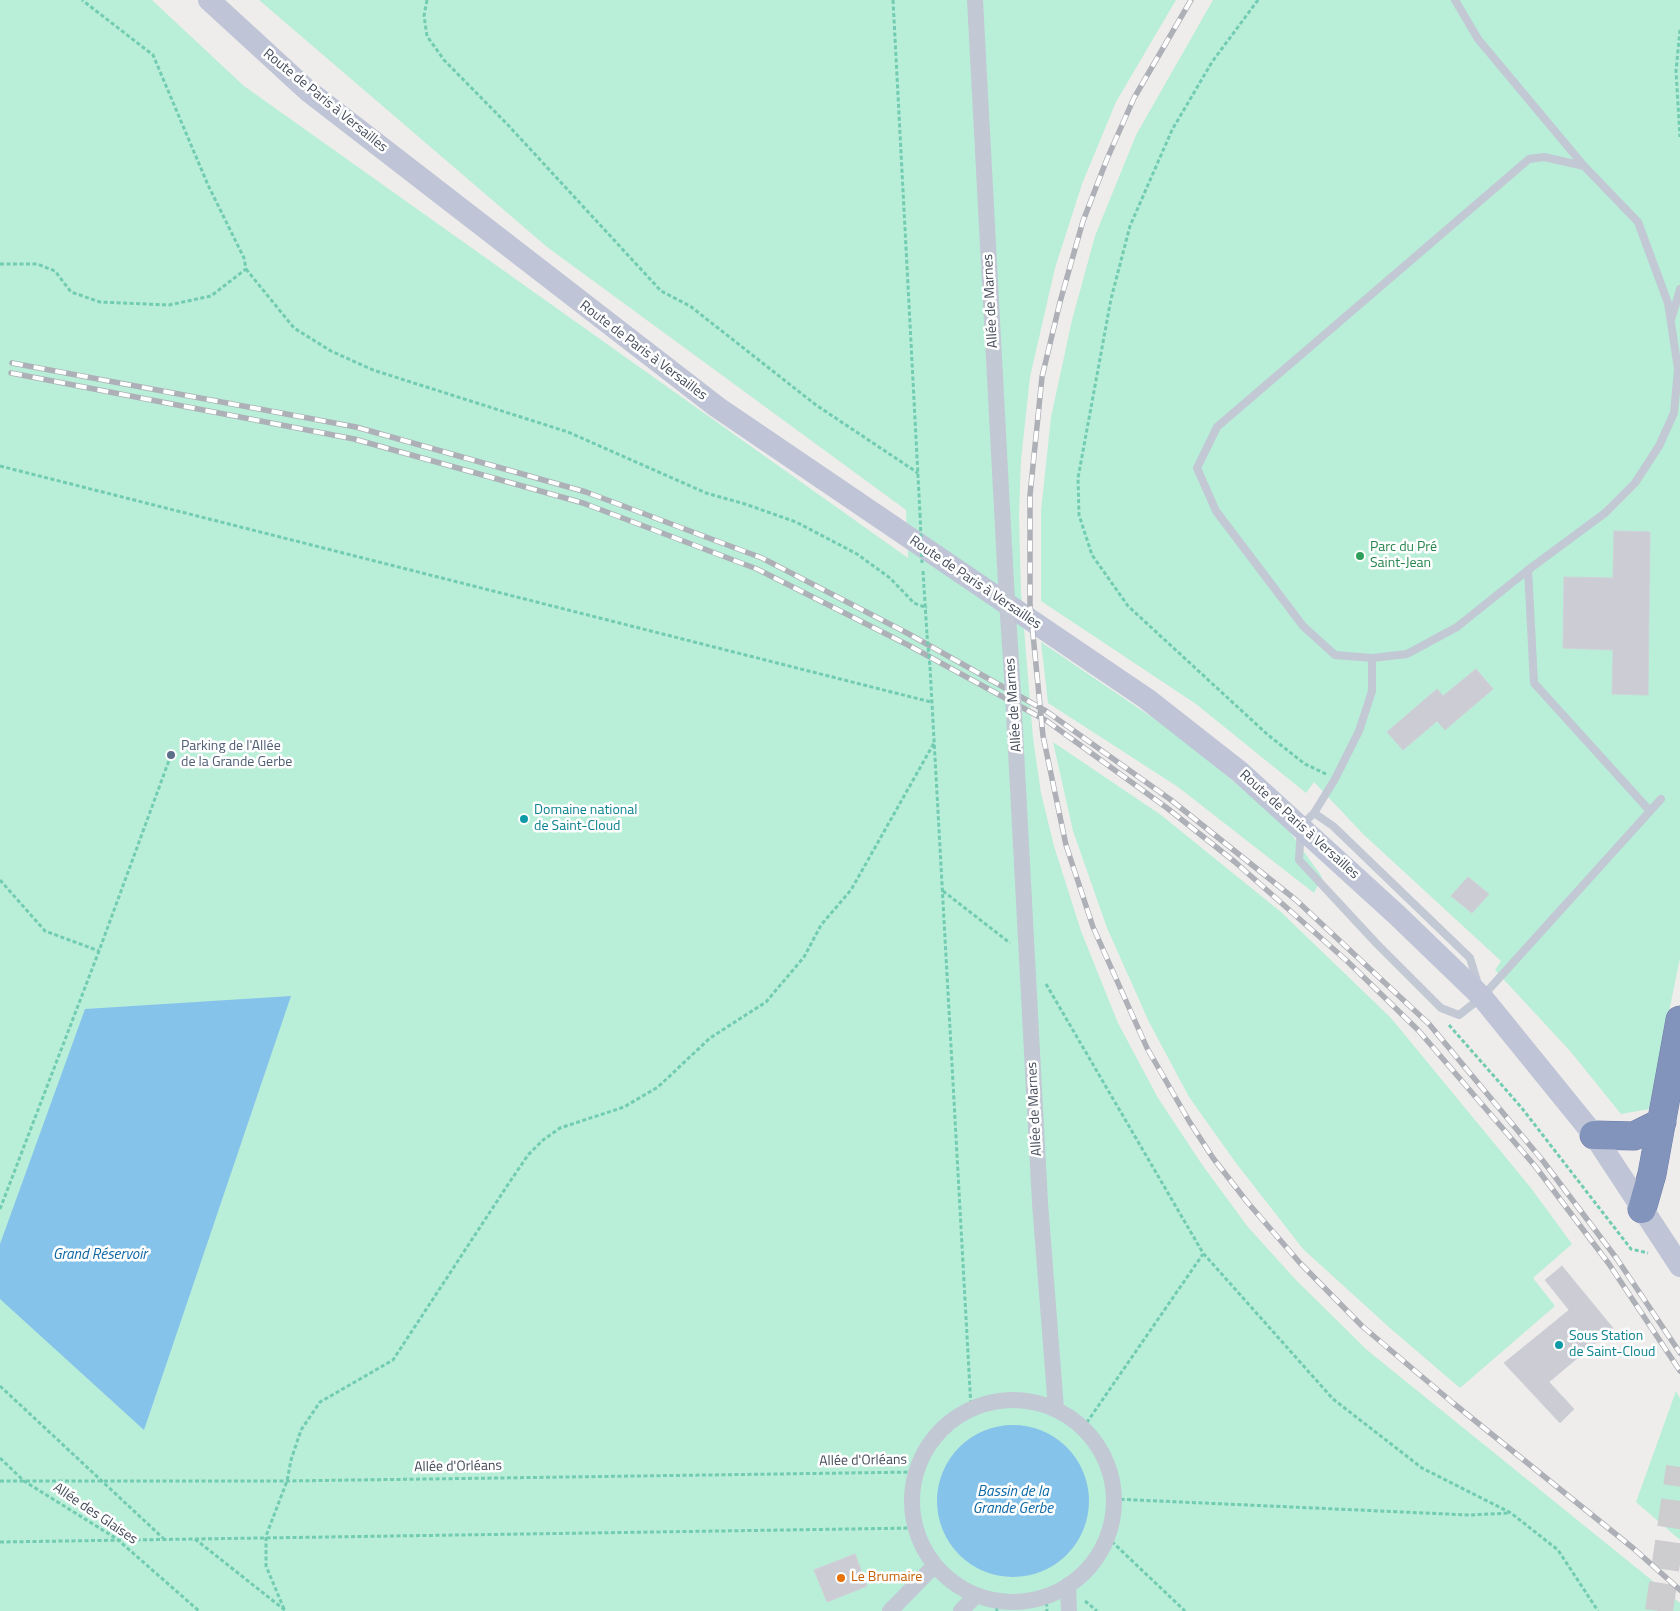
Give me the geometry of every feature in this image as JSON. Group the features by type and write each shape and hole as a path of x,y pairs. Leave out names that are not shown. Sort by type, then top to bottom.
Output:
{"highway":[{"path":"1644,1199 1662,1122 1680,1020"},
{"path":"1594,1135 1634,1136 1662,1122"}],"main road":[{"name":"Route de Paris à Versailles","path":"209,0 307,90 709,401 1147,699 1240,772 1307,819 1482,997 1644,1199 1674,1253"}],"street":[{"name":"Allée de Marnes","path":"975,0 1006,584 1029,955 1040,1203 1056,1410"},
{"path":"1014,1400 1036,1402 1056,1410 1083,1428 1103,1457 1110,1473 1114,1499 1107,1537 1091,1564 1046,1604 1030,1600 996,1606 975,1596 953,1582 935,1565 923,1547 915,1528 912,1500 916,1472 926,1449 941,1429 972,1408 992,1402 1014,1400"},
{"path":"890,1611 935,1565"},
{"path":"1068,1585 1069,1611"},
{"path":"961,1611 975,1596"}],"lane":[{"path":"1455,0 1478,39 1584,166 1638,222 1668,304 1678,369 1674,413 1659,446 1635,483 1605,513 1528,570 1457,627 1407,654 1372,658 1336,655 1303,626 1216,511 1197,468 1217,427 1529,159 1544,157 1584,166"},
{"path":"1670,321 1680,289"},
{"path":"1528,570 1534,683 1650,811"},
{"path":"1372,658 1372,691 1359,731 1335,779 1307,819 1299,860 1377,944 1440,1007 1460,1015 1482,997 1660,799"}],"path":[{"path":"82,0 154,55 208,185 244,258 246,269 294,328 331,351 373,370 568,432 706,493 796,522 857,554 890,578 914,603 926,608"},
{"path":"427,0 424,16 427,36 444,60 508,125 661,291 690,306 816,404 918,473"},
{"path":"893,0 922,563 930,667 972,1408"},
{"path":"1258,0 1212,62 1172,130 1130,226 1111,299 1078,478 1080,514 1092,555 1128,606 1268,735 1305,764 1335,779"},
{"path":"1680,30 1676,71 1680,137"},
{"path":"0,264 37,264 55,271 71,292 100,302 169,305 211,296 246,269"},
{"path":"0,466 931,702"},
{"path":"285,1610 266,1566 266,1536 287,1481 291,1460 301,1430 320,1402 393,1360 509,1183 538,1145 560,1128 624,1107 658,1086 710,1038 766,1002 804,957 821,925 851,890 934,743"},
{"path":"0,1209 99,951 171,755"},
{"path":"0,880 45,931 99,951"},
{"path":"943,891 999,935 1029,955 1203,1253 1333,1400 1422,1468 1511,1513 1558,1550 1598,1611"},
{"path":"1440,1007 1450,1026 1521,1107 1631,1249 1674,1253"},
{"path":"1083,1428 1203,1253"},
{"name":"Allée des Glaises","path":"0,1386 165,1539"},
{"name":"Allée des Glaises","path":"0,1458 24,1481 117,1540 199,1611"},
{"name":"Allée d'Orléans","path":"0,1481 287,1481 916,1472"},
{"path":"1114,1499 1469,1515 1511,1513"},
{"path":"0,1542 266,1536 915,1528"},
{"path":"1107,1537 1185,1611"},
{"path":"194,1538 285,1610"}],"green space":[{"name":"Domaine national de Saint-Cloud","path":"0,0 152,0 244,86 908,558 906,510 547,247 259,0 1176,0 1116,102 1082,184 1055,268 1030,377 1021,460 1019,516 1021,592 1033,738 1041,793 1054,846 1081,931 1118,1023 1158,1098 1203,1166 1248,1227 1295,1279 1367,1350 1680,1603 1680,1611 0,1611"},
{"name":"Parc du Pré Saint-Jean","path":"1213,0 1680,0 1680,958 1649,1109 1621,1114 1570,1051 1495,970 1501,961 1363,834 1314,782 1306,793 1196,704 1041,601 1041,511 1051,417 1072,320 1095,236 1136,135"},
{"path":"1041,642 1181,737 1285,825 1322,877 1314,893 1178,787 1048,703"},
{"path":"1053,742 1161,815 1281,912 1391,1018 1531,1188 1572,1244 1533,1278 1555,1306 1460,1388 1391,1329 1303,1249 1236,1163 1189,1097 1149,1022 1107,928 1073,831"},
{"path":"1676,1391 1680,1398 1680,1540 1636,1502"}],"water":[{"name":"Grand Réservoir","path":"291,996 144,1430 0,1299 0,1244 85,1009"},
{"name":"Bassin de la Grande Gerbe","path":"1013,1425 1028,1426 1042,1430 1067,1447 1084,1472 1088,1486 1088,1516 1084,1530 1067,1555 1042,1572 1028,1576 1013,1577 998,1576 984,1572 959,1555 942,1530 938,1516 937,1501 938,1486 942,1472 959,1447 984,1430 998,1426"}],"building":[{"path":"1614,531 1650,532 1648,695 1612,694 1613,650 1563,648 1564,577 1613,578"},
{"path":"1476,669 1493,689 1445,730 1437,721 1403,750 1387,732 1437,689 1443,696"},
{"path":"1468,877 1489,894 1472,913 1451,896"},
{"name":"Sous Station de Saint-Cloud","path":"1562,1266 1613,1328 1549,1382 1574,1409 1560,1423 1504,1363 1569,1310 1545,1280"},
{"path":"855,1554 867,1586 827,1602 814,1570"}],"tunnel":[{"path":"1659,1611 1680,1467"}],"railway":[{"path":"1191,0 1134,98 1107,159 1083,221 1060,302 1042,377 1030,495 1030,604 1043,736 1066,845 1093,927 1147,1048 1189,1121 1213,1158 1248,1203 1300,1263 1362,1326 1453,1403 1633,1548 1680,1590"},
{"path":"12,363 356,427 586,492 762,558 907,633 1046,711 1171,800 1296,900 1429,1024 1543,1161 1617,1259 1680,1353"},
{"path":"11,373 354,439 583,503 757,569 908,645 1047,721 1167,808 1235,862 1347,961 1418,1030 1535,1166 1609,1264 1680,1371"}],"place":[{"name":"Parc du Pré Saint-Jean","path":"1360,556"},
{"name":"Parking de l'Allée de la Grande Gerbe","path":"171,755"},
{"name":"Domaine national de Saint-Cloud","path":"524,819"},
{"name":"Sous Station de Saint-Cloud","path":"1559,1345"},
{"name":"Le Brumaire","path":"841,1578"}]}
